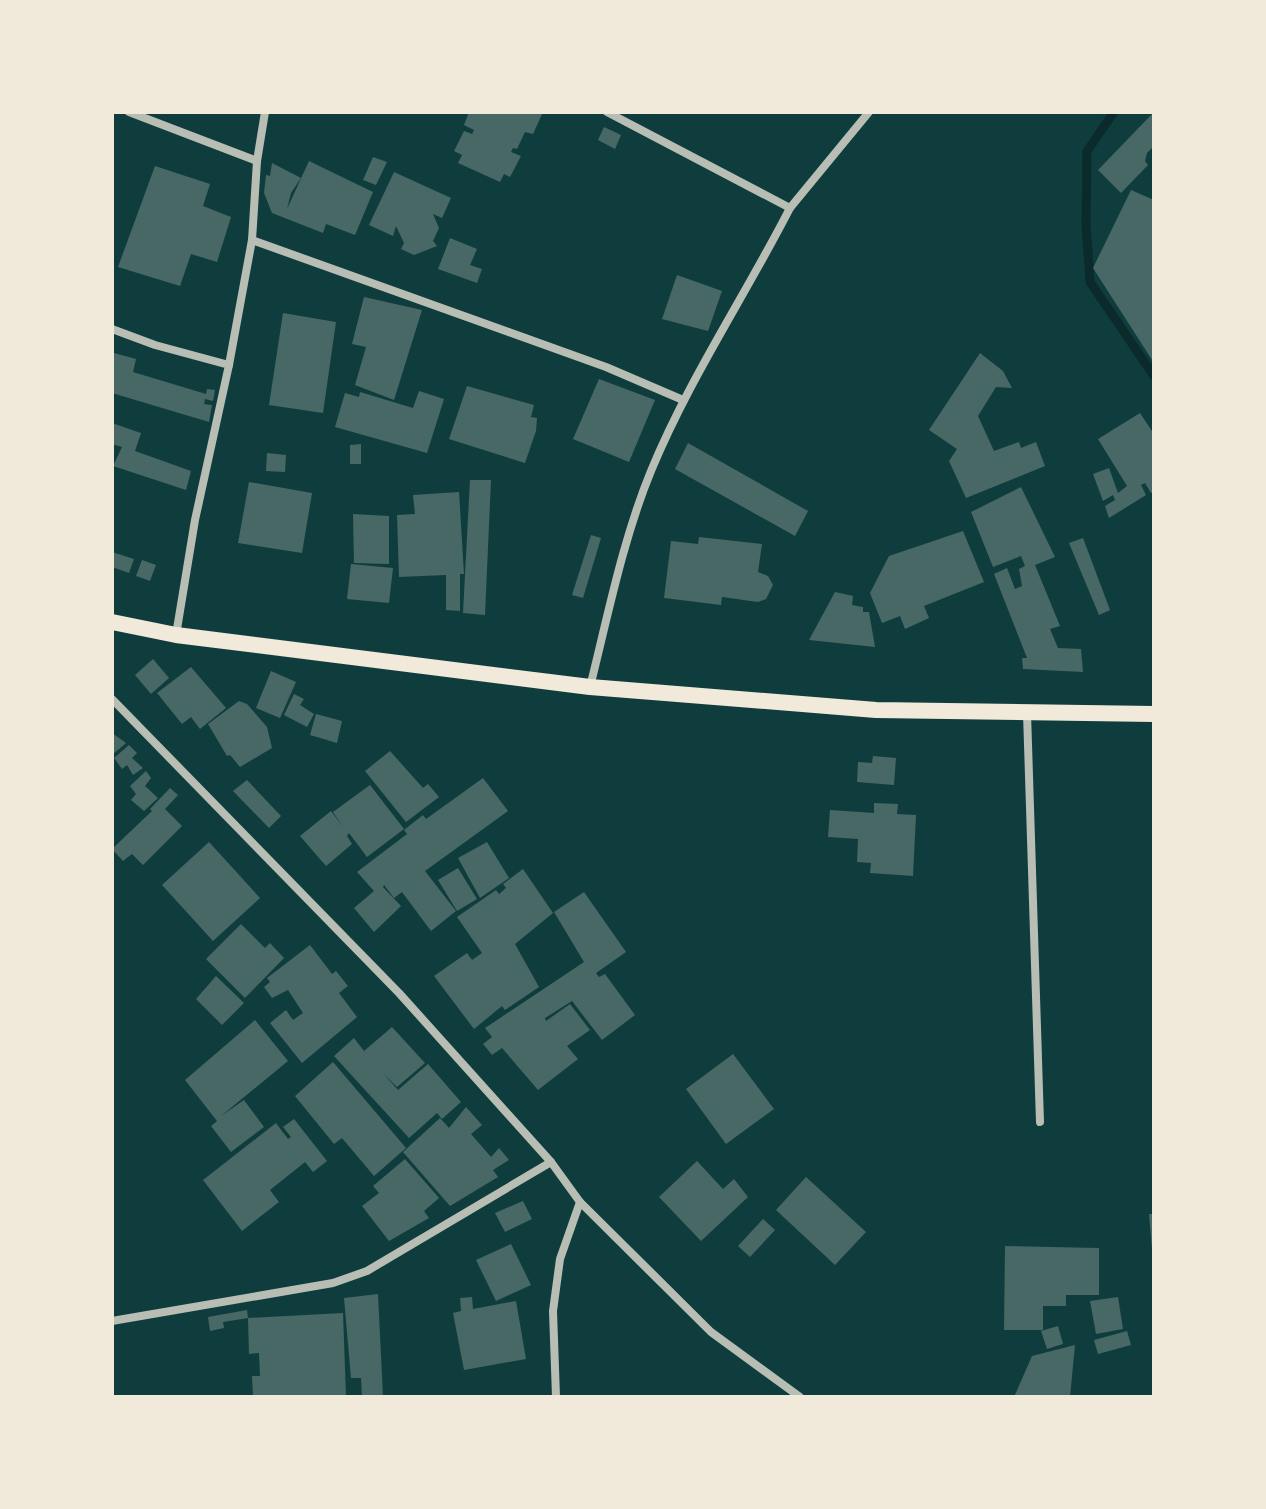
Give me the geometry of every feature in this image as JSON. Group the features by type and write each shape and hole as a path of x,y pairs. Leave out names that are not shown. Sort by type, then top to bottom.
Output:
{"main road":[{"path":"112,622 176,635 590,687 876,710 1154,714"}],"street":[{"path":"129,112 257,161"},
{"path":"176,635 195,520 252,240 257,161 265,112"},
{"path":"607,112 790,208"},
{"path":"590,687 650,473 683,400 723,335 790,208 869,112"},
{"path":"252,240 606,367 683,400"},
{"path":"112,329 155,345 229,365"},
{"path":"112,699 358,949 551,1162 580,1202 711,1332 800,1397"},
{"path":"1027,712 1040,1122"},
{"path":"112,1321 345,1279 367,1271 551,1162"},
{"path":"556,1397 553,1311 560,1259 580,1202"}],"building":[{"path":"469,112 543,112 533,134 525,132 517,149 513,148 511,152 521,156 510,177 504,174 500,182 458,163 462,155 454,151 464,131 472,134 474,130 464,125"},
{"path":"1154,112 1154,146 1147,153 1145,161 1148,165 1121,193 1098,170"},
{"path":"604,127 621,135 615,149 598,140"},
{"path":"373,157 387,162 376,185 363,180"},
{"path":"309,161 373,192 355,235 326,224 323,233 272,213 264,193 266,175 270,176 272,163 301,178 291,193 287,209"},
{"path":"155,166 210,184 203,206 231,217 217,262 191,254 180,286 118,267"},
{"path":"394,172 451,198 442,218 433,214 439,228 433,241 437,246 414,255 401,249 404,243 396,226 393,236 369,225"},
{"path":"1131,190 1154,200 1154,363 1093,268"},
{"path":"450,238 477,249 470,265 482,269 477,283 438,269"},
{"path":"677,275 722,291 708,331 662,319"},
{"path":"364,297 422,310 394,400 355,385 366,347 352,344"},
{"path":"283,313 336,322 323,413 269,405"},
{"path":"114,353 136,359 133,372 206,394 207,389 215,390 213,401 205,399 204,404 212,405 209,422 112,393"},
{"path":"980,353 1003,371 1012,388 996,387 978,416 994,451 1019,442 1021,448 1036,442 1045,466 966,498 949,461 957,449 929,430"},
{"path":"599,379 655,400 629,462 573,439"},
{"path":"467,386 534,405 531,417 537,418 536,431 525,463 449,439"},
{"path":"419,391 444,399 427,453 335,427 345,393 359,397 360,392 413,408"},
{"path":"1140,413 1154,434 1154,491 1151,493 1145,483 1141,485 1146,495 1109,518 1105,506 1115,500 1113,495 1103,501 1093,474 1109,468 1118,493 1127,486 1098,439"},
{"path":"112,423 141,433 135,451 191,471 186,490 113,466 122,447 112,444"},
{"path":"688,443 808,511 795,536 675,469"},
{"path":"361,444 361,464 350,464 350,445"},
{"path":"267,453 286,455 285,472 266,471"},
{"path":"470,480 491,480 485,615 463,613"},
{"path":"249,482 312,493 302,553 238,543"},
{"path":"1021,487 1055,557 1035,565 1060,626 1050,629 1058,648 1081,649 1083,672 1023,669 1022,658 1027,658 994,574 1007,568 1015,589 1022,586 1019,569 1025,566 1021,556 993,567 971,512"},
{"path":"459,492 464,574 460,574 460,611 446,610 446,575 399,577 397,515 415,514 413,495"},
{"path":"353,514 389,516 389,564 354,563"},
{"path":"963,531 984,582 924,606 929,618 905,629 900,616 882,623 870,593 889,556"},
{"path":"591,535 601,538 583,598 572,595"},
{"path":"699,537 762,544 758,572 768,576 773,585 766,599 758,602 722,597 721,605 664,598 671,541 698,544"},
{"path":"1083,538 1110,610 1099,615 1069,543"},
{"path":"112,552 134,559 129,573 112,567"},
{"path":"142,560 156,565 150,581 136,576"},
{"path":"351,564 393,568 389,603 347,599"},
{"path":"835,592 853,596 852,605 869,612 875,647 809,640"},
{"path":"153,659 169,678 151,694 135,675"},
{"path":"191,667 226,708 200,729 191,717 182,724 157,693"},
{"path":"271,671 296,682 280,718 256,708"},
{"path":"294,694 304,699 300,705 314,714 307,727 284,715"},
{"path":"239,701 247,704 267,727 272,748 240,767 230,755 227,756 208,724"},
{"path":"316,714 342,721 337,743 310,735"},
{"path":"112,733 126,743 112,755"},
{"path":"129,745 137,753 132,758 143,768 133,775 127,765 122,769 114,758"},
{"path":"390,751 423,788 428,784 439,797 406,822 365,771"},
{"path":"873,756 896,758 894,785 857,782 858,762 872,763"},
{"path":"146,771 151,778 145,786 158,798 144,811 131,800 136,794 130,786"},
{"path":"483,778 508,811 425,871 456,911 431,931 402,892 394,898 384,885 383,887 401,906 374,932 354,908 374,891 357,872 407,834 404,830 423,815 426,819"},
{"path":"247,780 281,816 269,828 233,791"},
{"path":"370,785 404,829 367,857 349,833 347,836 352,844 326,866 300,836 331,811 343,827 333,812"},
{"path":"170,788 178,795 165,809 182,826 143,865 132,854 123,861 112,849 152,811 150,809"},
{"path":"874,803 898,804 897,814 916,815 913,876 870,873 871,863 857,862 858,839 828,837 830,810 874,813"},
{"path":"209,842 260,898 213,941 162,885"},
{"path":"487,842 509,878 480,898 458,858"},
{"path":"458,868 477,899 457,911 438,880"},
{"path":"523,869 553,913 515,944 539,987 505,1010 502,1006 474,1029 434,976 467,953 472,960 482,953 457,917 496,890 499,894 506,888 503,884"},
{"path":"584,892 626,952 596,973 599,977 605,974 635,1015 602,1040 572,1001 545,1018 546,1021 570,1004 590,1030 567,1046 578,1059 538,1090 502,1048 492,1055 483,1044 492,1037 485,1028 584,962 554,912"},
{"path":"241,924 265,948 270,943 284,958 245,998 206,959"},
{"path":"310,945 332,974 336,971 348,986 339,993 357,1017 302,1063 270,1023 286,1010 293,1020 303,1013 288,990 272,998 264,987 270,982 267,978"},
{"path":"216,976 244,1003 222,1025 196,999"},
{"path":"255,1020 288,1061 221,1116 244,1100 264,1127 231,1152 211,1126 217,1121 185,1080"},
{"path":"392,1027 425,1063 397,1087 384,1074 398,1090 428,1064 461,1102 442,1119 437,1113 409,1138 334,1056 354,1038 364,1051"},
{"path":"733,1054 774,1109 726,1144 686,1089"},
{"path":"333,1062 406,1148 374,1176 342,1138 334,1144 295,1096"},
{"path":"466,1107 482,1125 471,1134 491,1157 499,1148 509,1160 493,1170 498,1177 450,1206 403,1152 440,1118 449,1128"},
{"path":"294,1119 327,1161 313,1172 305,1162 270,1190 279,1202 242,1231 203,1180 276,1123 288,1139 291,1137 283,1127"},
{"path":"405,1159 439,1198 424,1211 429,1218 389,1241 362,1206 379,1193 373,1186"},
{"path":"697,1161 723,1189 734,1179 748,1197 701,1241 659,1197"},
{"path":"806,1177 866,1232 835,1265 776,1210"},
{"path":"523,1201 532,1219 505,1232 495,1213"},
{"path":"1149,1214 1154,1214 1154,1249 1152,1249"},
{"path":"763,1219 775,1230 750,1257 738,1246"},
{"path":"511,1244 531,1285 496,1301 476,1260"},
{"path":"1005,1246 1099,1248 1099,1295 1066,1295 1066,1306 1043,1306 1043,1330 1004,1330"},
{"path":"378,1294 383,1396 362,1397 361,1378 351,1378 344,1298"},
{"path":"472,1297 473,1309 516,1301 526,1359 464,1370 453,1313 461,1311 460,1298"},
{"path":"1118,1297 1123,1329 1096,1334 1090,1301"},
{"path":"247,1310 248,1318 223,1322 224,1328 210,1331 208,1317"},
{"path":"343,1313 346,1397 253,1397 252,1376 260,1376 259,1353 249,1354 248,1318"},
{"path":"1058,1326 1063,1344 1047,1349 1041,1331"},
{"path":"1127,1331 1131,1345 1098,1354 1094,1340"},
{"path":"1075,1345 1070,1397 1014,1397 1032,1356"}],"waterway":[{"path":"1114,112 1087,151 1086,224 1090,282 1154,376"}]}
